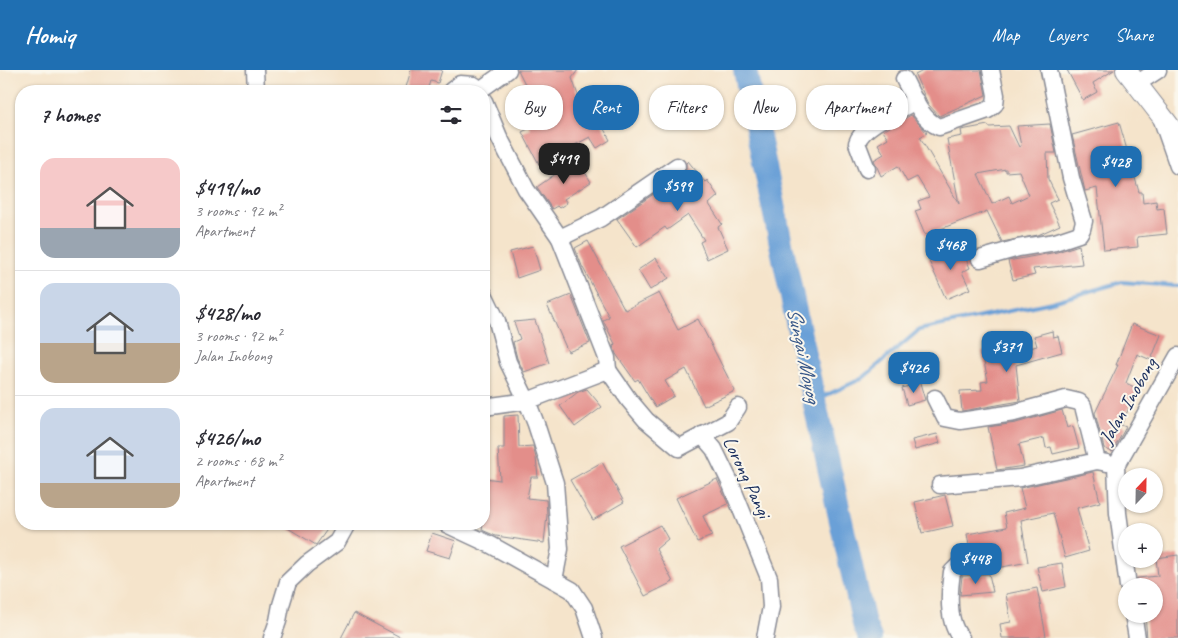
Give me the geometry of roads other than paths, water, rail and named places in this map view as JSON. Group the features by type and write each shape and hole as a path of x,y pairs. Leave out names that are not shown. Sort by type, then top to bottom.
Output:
{"main road":[{"path":"1132,77 1178,137"}],"street":[{"path":"255,70 256,85"},
{"path":"490,86 508,70"},
{"path":"904,79 924,117 931,124 939,127 988,110 995,104 996,96 991,70"},
{"path":"980,259 1018,248 1055,242 1079,234 1082,229 1084,221 1071,178 1049,70"},
{"path":"1132,77 1158,70"},
{"path":"459,85 474,85"},
{"path":"867,169 857,143 860,136 871,126 916,101"},
{"path":"1160,113 1178,166"},
{"path":"490,116 526,190 560,238 607,358 608,370 527,401 490,406"},
{"path":"560,238 601,218 677,166"},
{"path":"490,306 497,321 508,362 527,401 555,483 560,549 554,580"},
{"name":"Jalan Inobong","path":"1127,578 1118,513 1116,466 1178,356"},
{"name":"Lorong Pangi","path":"608,370 646,420 679,448 702,435 714,449 730,482 768,578 771,607 765,638"},
{"path":"935,398 942,415 960,422 1014,414 1066,399 1078,402 1084,406 1097,461"},
{"path":"702,435 728,422 738,407"},
{"path":"940,485 1020,478 1097,461 1116,466"},
{"path":"272,638 288,582 307,564 337,542 344,530"},
{"path":"459,530 491,545 572,590 584,608 594,638"},
{"path":"961,638 956,632 952,618 950,600 952,572 958,566 975,560"},
{"path":"1134,623 1137,638"}],"waterway":[{"name":"Sungai Moyog","path":"745,70 807,369 864,624 870,638"},
{"path":"814,401 863,378 919,330 1052,302 1122,282 1178,286"}]}
